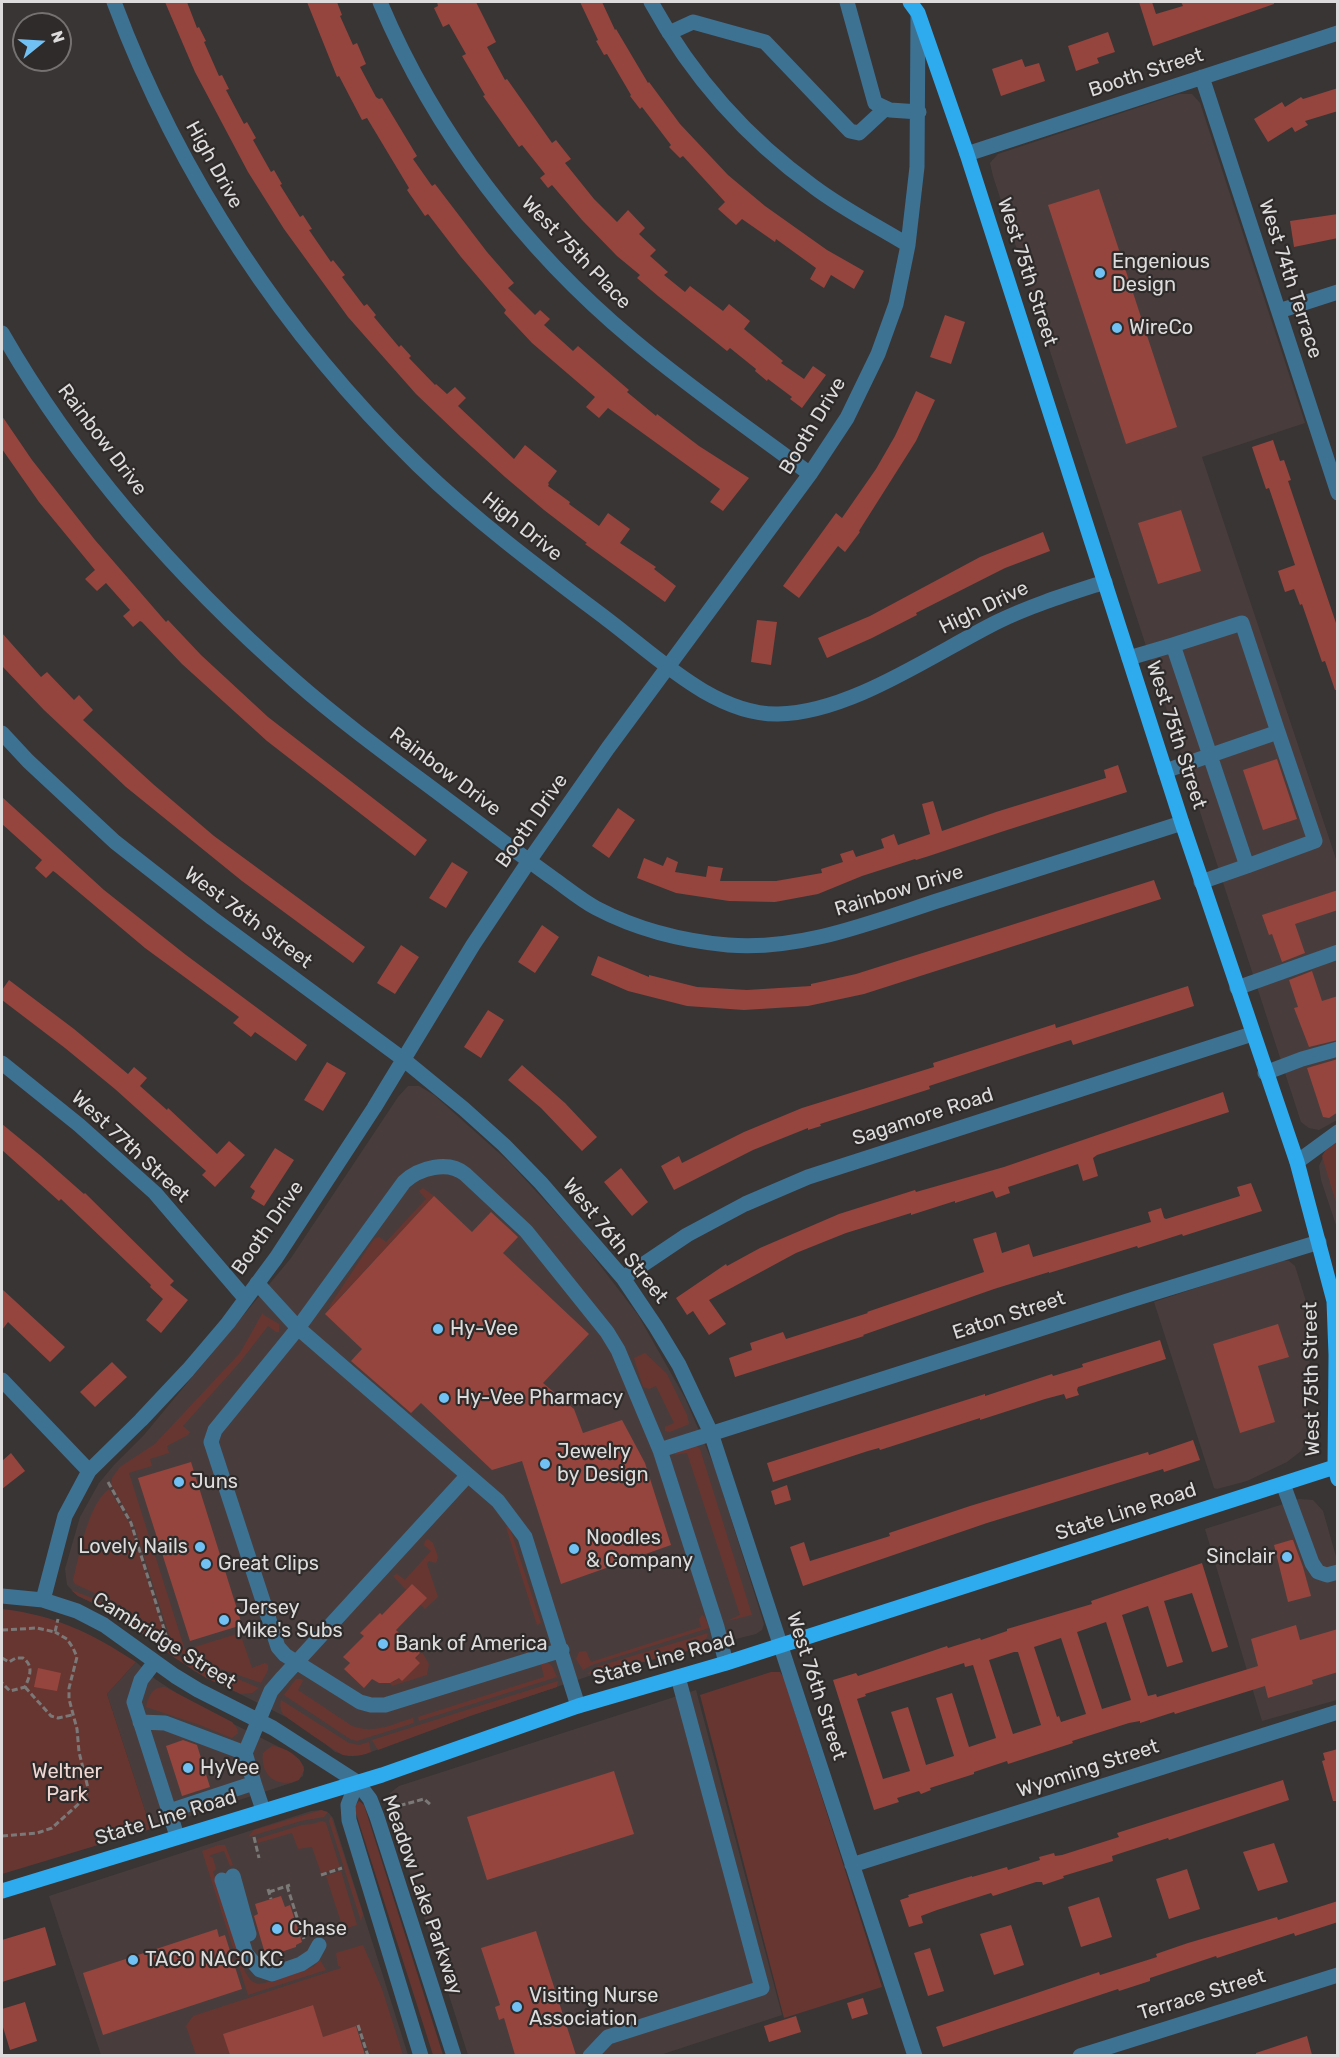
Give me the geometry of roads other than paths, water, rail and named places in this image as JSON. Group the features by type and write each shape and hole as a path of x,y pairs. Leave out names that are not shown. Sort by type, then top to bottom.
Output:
{"main road":[{"name":"West 75th Street","path":"915,5 967,154 1201,882 1297,1162 1336,1302 1337,1471"},
{"name":"State Line Road","path":"2,1891 357,1782 578,1706 781,1646 1283,1484 1337,1471"}],"street":[{"name":"High Drive","path":"114,2 149,87 188,165 226,229 264,285 331,373 411,458 463,506 516,550 709,695 741,709 779,714 802,711 846,699 904,673 995,623 1037,604 1106,582"},
{"name":"West 75th Place","path":"380,2 418,80 454,141 494,198 526,235 579,292 632,340 810,474"},
{"path":"651,2 695,72 727,110 771,154 815,189 908,245"},
{"path":"847,2 875,103 890,110 919,112"},
{"name":"Booth Drive","path":"43,1599 65,1515 89,1471 188,1370 228,1323 290,1238 374,1108 473,945 529,861 608,748 810,474 847,418 878,354 896,304 908,245 917,167 919,112 915,5"},
{"path":"669,33 693,22 765,42 850,131 859,133 886,108"},
{"name":"Booth Street","path":"967,154 1338,33"},
{"name":"West 74th Terrace","path":"1202,77 1338,493"},
{"path":"1279,311 1338,292"},
{"name":"Rainbow Drive","path":"2,333 63,426 115,495 174,563 229,620 296,682 354,730 594,907 637,926 684,939 729,945 768,945 832,934 1182,823"},
{"path":"1130,658 1242,623 1315,841 1201,882"},
{"path":"1173,645 1247,866"},
{"path":"1165,771 1278,732"},
{"name":"West 76th Street","path":"2,733 28,761 115,842 212,918 403,1059 504,1144 542,1183 623,1278 679,1365 711,1433 915,2055"},
{"path":"1237,988 1338,952"},
{"name":"Sagamore Road","path":"623,1278 687,1235 745,1203 808,1177 1252,1034"},
{"path":"1266,1073 1302,1059 1338,1049"},
{"name":"West 77th Street","path":"2,1063 79,1125 155,1194 245,1298"},
{"path":"1297,1162 1338,1132"},
{"path":"562,1650 379,1705 360,1702 295,1662 278,1647 211,1442 215,1430 298,1328 404,1182 414,1174 439,1167 453,1167 465,1174 526,1231 607,1332 618,1350 660,1450 717,1627 726,1663"},
{"name":"Eaton Street","path":"660,1450 1319,1242"},
{"path":"257,1283 298,1328 498,1501 525,1537 578,1706"},
{"path":"2,1380 89,1471"},
{"path":"263,1810 245,1753 271,1692 295,1662 468,1474"},
{"path":"1283,1484 1312,1563 1318,1572 1327,1575 1338,1572"},
{"name":"Cambridge Street","path":"2,1596 43,1599 77,1611 104,1625 198,1690 310,1751 357,1782"},
{"path":"155,1662 141,1680 134,1702 177,1836"},
{"path":"590,2055 608,2037 762,1988 678,1677"},
{"name":"Wyoming Street","path":"852,1866 1338,1712"},
{"path":"140,1722 165,1723 245,1753"},
{"name":"Meadow Lake Parkway","path":"357,1782 348,1805 349,1820 421,2055"},
{"name":"Meadow Lake Parkway","path":"357,1782 370,1799 377,1817 454,2055"},
{"path":"169,1810 254,1783"},
{"path":"227,1878 246,1954 262,1972 272,1974 301,1964 313,1956 313,1945"},
{"name":"Terrace Street","path":"1080,2055 1338,1975"}],"place":[{"name":"Engenious Design","path":"1100,273"},
{"name":"WireCo","path":"1117,328"},
{"name":"Hy-Vee","path":"438,1329"},
{"name":"Hy-Vee Pharmacy","path":"444,1398"},
{"name":"Jewelry by Design","path":"545,1464"},
{"name":"Juns","path":"179,1482"},
{"name":"Lovely Nails","path":"200,1547"},
{"name":"Noodles & Company","path":"574,1549"},
{"name":"Sinclair","path":"1287,1557"},
{"name":"Great Clips","path":"206,1564"},
{"name":"Jersey Mike's Subs","path":"224,1620"},
{"name":"Bank of America","path":"383,1644"},
{"name":"HyVee","path":"188,1768"},
{"name":"Chase","path":"277,1929"},
{"name":"TACO NACO KC","path":"133,1960"},
{"name":"Visiting Nurse Association","path":"517,2007"}],"park label":[{"name":"Weltner Park","path":"67,1784"}]}
